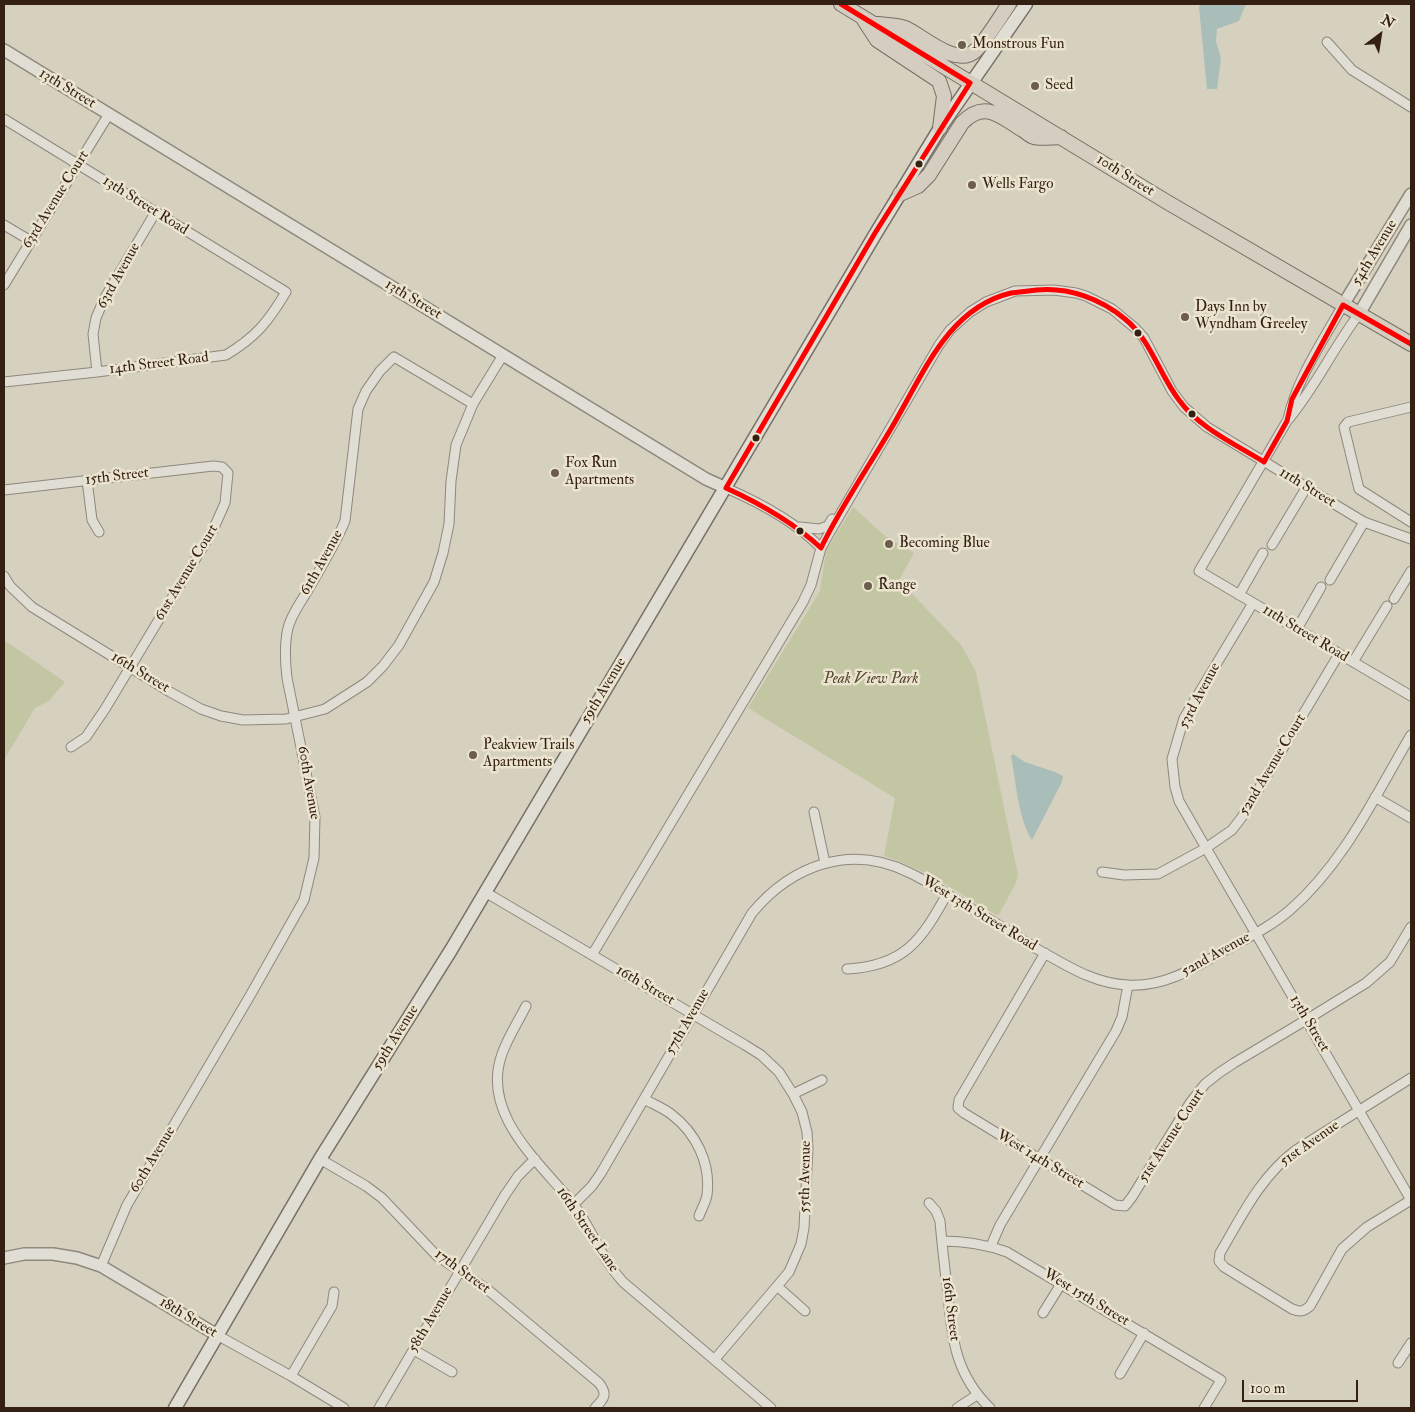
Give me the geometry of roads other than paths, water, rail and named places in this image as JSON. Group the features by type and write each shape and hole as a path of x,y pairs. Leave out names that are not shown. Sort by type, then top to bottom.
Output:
{"main road":[{"name":"10th Street","path":"841,4 1167,202 1411,344"},
{"path":"867,20 904,27 944,51 965,56 975,50 1009,4"},
{"name":"59th Avenue","path":"175,1408 320,1159 451,950 726,488 807,348 940,128 970,82 1026,4"},
{"path":"867,20 877,40 939,80 944,96 940,128"},
{"path":"900,194 918,186 929,175 962,122 976,112 985,110 994,112 1034,137 1062,137"}],"street":[{"path":"1327,42 1352,70 1411,106"},
{"name":"13th Street","path":"4,50 706,480 748,498 796,527 821,548"},
{"name":"63rd Avenue Court","path":"4,286 109,114"},
{"name":"13th Street Road","path":"4,119 286,292"},
{"name":"54th Avenue","path":"1288,421 1292,399 1311,362 1343,305 1411,194"},
{"name":"63rd Avenue","path":"97,372 94,334 96,318 104,299 155,213"},
{"path":"4,225 31,242"},
{"name":"54th Avenue","path":"1199,571 1288,421 1303,402 1359,314 1411,225"},
{"name":"11th Street","path":"849,498 938,346 958,322 986,302 1015,292 1061,290 1076,292 1098,301 1126,320 1144,338 1172,392 1184,407 1207,427 1364,522 1409,537"},
{"name":"14th Street Road","path":"4,382 226,355 244,344 258,332 273,314 286,292"},
{"path":"296,718 325,709 367,682 383,666 399,645 434,582 443,553 449,524 451,481 456,446 473,404 503,355"},
{"name":"61th Avenue","path":"296,718 284,658 288,626 339,536 345,521 358,409 366,391 380,371 394,357 473,404"},
{"path":"1411,408 1348,422 1344,427 1359,489 1411,522"},
{"name":"15th Street","path":"4,490 213,466 222,467 228,473"},
{"name":"61st Avenue Court","path":"71,747 86,737 105,709 213,530 225,503 228,473"},
{"path":"86,480 92,520 99,532"},
{"path":"1272,545 1306,488"},
{"path":"796,527 819,529 828,526 843,502 849,498"},
{"path":"592,955 803,602 811,585 821,548 849,498"},
{"path":"1330,580 1364,522"},
{"path":"1409,537 1411,528"},
{"path":"1239,595 1263,553"},
{"name":"11th Street Road","path":"1199,571 1411,696"},
{"path":"1394,599 1411,571"},
{"name":"16th Street","path":"4,576 10,586 32,606 201,709 221,716 243,720 296,718"},
{"path":"1297,629 1321,587"},
{"name":"53rd Avenue","path":"1206,848 1179,801 1172,759 1184,718 1253,603"},
{"path":"1353,662 1387,606"},
{"name":"52nd Avenue Court","path":"1102,872 1124,875 1158,874 1206,848 1232,830 1242,817 1339,654"},
{"name":"60th Avenue","path":"101,1266 127,1205 304,900 314,858 315,817 296,718"},
{"name":"52nd Avenue","path":"1128,986 1158,982 1186,973 1256,933 1289,911 1339,857 1411,735"},
{"path":"1375,797 1411,818"},
{"path":"814,812 825,863"},
{"name":"13th Street","path":"1206,848 1411,1200"},
{"name":"West 13th Street Road","path":"825,863 863,860 909,872 1044,953 1092,978 1128,986"},
{"name":"57th Avenue","path":"573,1205 592,1186 601,1173 741,931 763,900 791,877 825,863"},
{"name":"16th Street","path":"485,892 761,1055 779,1072 793,1094"},
{"path":"847,969 866,968 884,963 900,955 915,944 927,929 947,894"},
{"name":"51st Avenue Court","path":"1125,1206 1132,1198 1190,1103 1205,1084 1219,1072 1378,974 1390,962 1411,927"},
{"name":"West 14th Street","path":"1044,953 959,1100 958,1108 964,1114 1115,1205 1125,1206"},
{"path":"991,1246 1000,1224 1116,1031 1122,1017 1128,986"},
{"name":"16th Street Lane","path":"526,1006 502,1054 499,1065 498,1090 506,1118 518,1138 573,1205 612,1270 771,1408"},
{"name":"51st Avenue","path":"1411,1078 1296,1150 1273,1171 1257,1190 1220,1254 1219,1261 1224,1267 1292,1309 1300,1312 1304,1311 1310,1306 1342,1249 1367,1227 1411,1200"},
{"path":"793,1094 822,1080"},
{"name":"55th Avenue","path":"715,1359 789,1272 801,1244 804,1228 808,1148 807,1132 802,1112 793,1094"},
{"path":"644,1099 669,1113 680,1122 700,1149 706,1170 707,1196 699,1216"},
{"name":"17th Street","path":"320,1159 366,1186 382,1198 437,1256 488,1289 602,1388 605,1394 595,1408"},
{"name":"58th Avenue","path":"379,1408 510,1187 518,1176 536,1159"},
{"name":"16th Street","path":"929,1203 936,1211 940,1221 952,1335 957,1356 965,1376 977,1395 990,1408"},
{"name":"West 15th Street","path":"942,1241 963,1241 991,1246 1007,1252 1221,1380 1204,1408"},
{"name":"18th Street","path":"4,1258 24,1254 53,1254 78,1258 101,1266 344,1408"},
{"path":"1044,1313 1061,1284"},
{"path":"777,1286 805,1311"},
{"path":"291,1376 332,1306 334,1292"},
{"path":"1120,1374 1144,1333"},
{"path":"1398,1363 1411,1343"},
{"path":"414,1350 452,1372"},
{"path":"956,1408 977,1395"}],"place":[{"name":"Monstrous Fun","path":"962,45"},
{"name":"Seed","path":"1035,86"},
{"name":"Wells Fargo","path":"972,185"},
{"name":"Days Inn by Wyndham Greeley","path":"1185,317"},
{"name":"Fox Run Apartments","path":"555,473"},
{"name":"Becoming Blue","path":"889,544"},
{"name":"Range","path":"868,586"},
{"name":"Peakview Trails Apartments","path":"473,755"}],"park label":[{"name":"Peak View Park","path":"871,680"}]}
